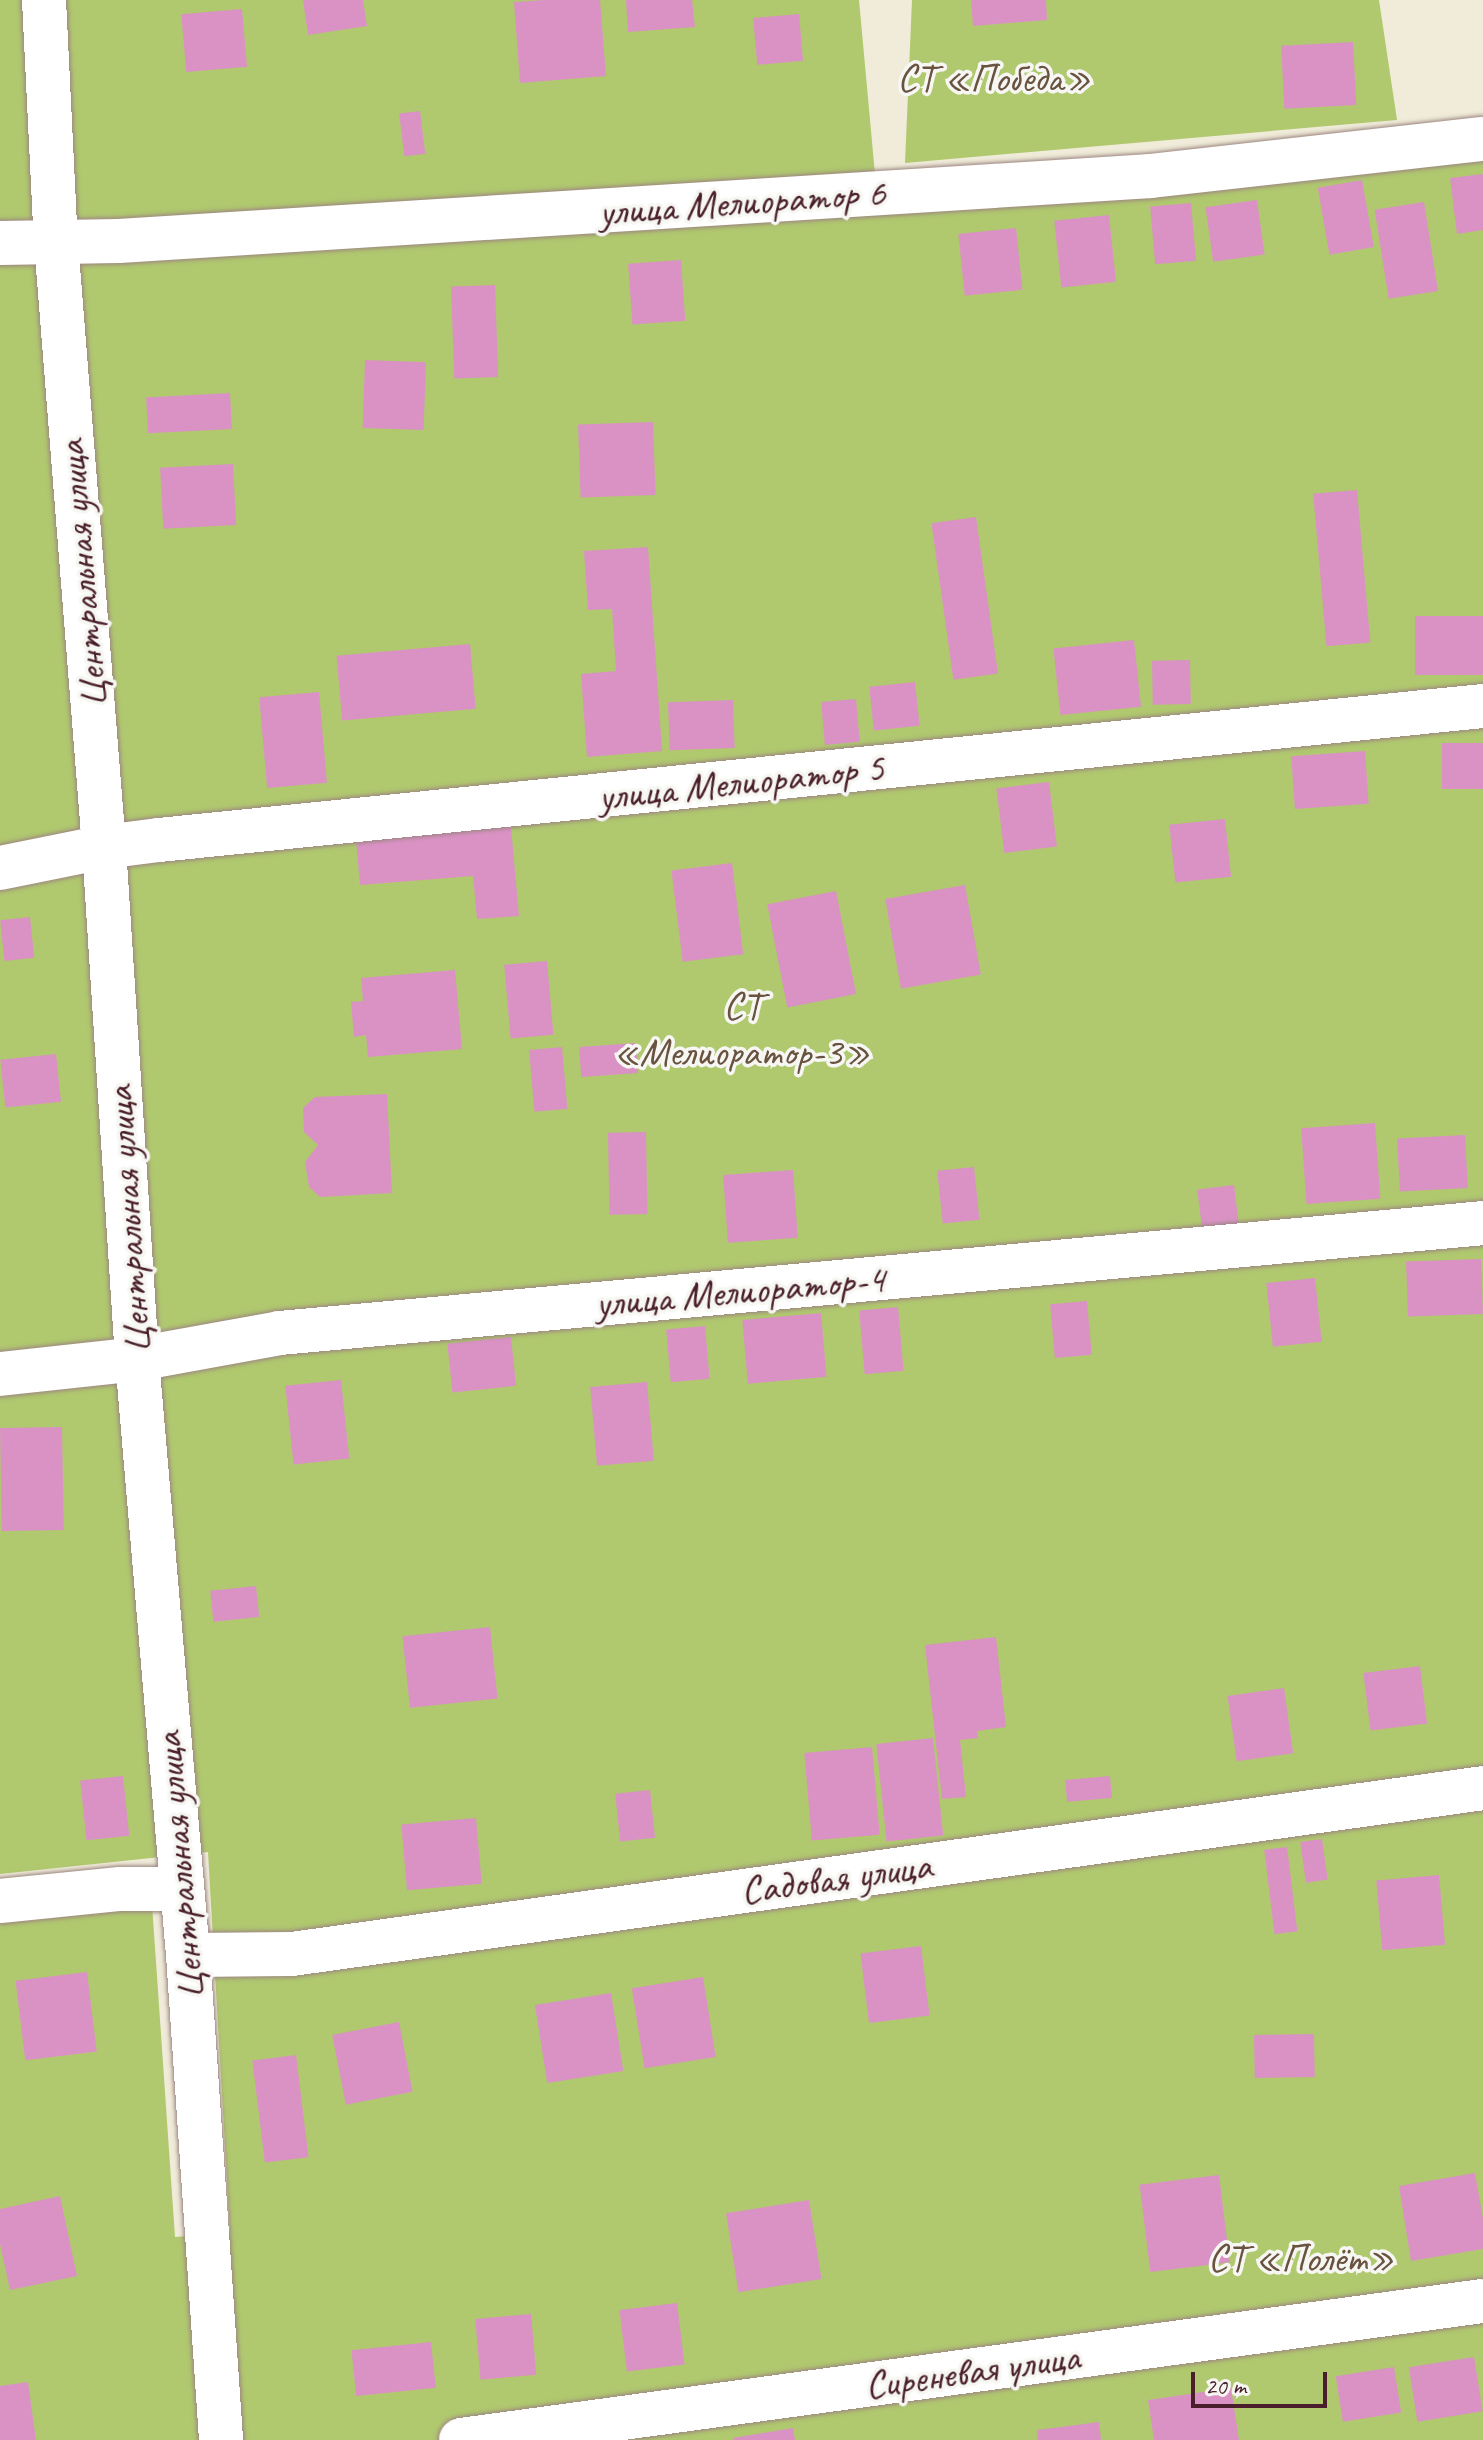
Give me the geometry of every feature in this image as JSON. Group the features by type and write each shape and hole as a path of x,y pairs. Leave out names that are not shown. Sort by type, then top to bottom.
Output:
{"street":[{"name":"Центральная улица","path":"44,0 56,242 104,847 137,1359 188,1955 221,2440"},
{"name":"улица Мелиоратор 6","path":"0,243 1151,176 1483,139"},
{"name":"улица Мелиоратор 5","path":"0,868 104,847 1483,706"},
{"name":"улица Мелиоратор-4","path":"0,1374 137,1359 296,1331 1483,1223"},
{"name":"Садовая улица","path":"188,1955 292,1954 1483,1788"},
{"path":"0,1901 120,1889 180,1889"},
{"name":"Сиреневая улица","path":"461,2440 1483,2301"}],"green space":[{"name":"СТ «Мелиоратор-3»","path":"0,0 859,0 878,207 1483,146 1483,2440 0,2440 0,1921 152,1904 175,2237 230,2233 208,1852 0,1874"},
{"name":"СТ «Победа»","path":"912,0 1379,0 1397,120 905,163"}],"building":[{"path":"303,0 363,0 367,26 308,35"},
{"path":"600,0 606,76 520,83 514,2"},
{"path":"626,0 692,0 695,27 628,32"},
{"path":"971,0 1046,0 1047,20 973,26"},
{"path":"242,9 247,67 186,72 181,14"},
{"path":"799,14 803,61 757,65 753,18"},
{"path":"1353,42 1356,105 1284,109 1281,46"},
{"path":"420,111 425,154 404,156 399,114"},
{"path":"1483,174 1483,230 1457,234 1450,178"},
{"path":"1362,180 1374,247 1329,255 1318,188"},
{"path":"1257,200 1265,254 1213,262 1206,207"},
{"path":"1424,202 1438,291 1389,299 1375,210"},
{"path":"1191,203 1196,261 1155,264 1150,207"},
{"path":"1109,215 1116,282 1061,287 1054,221"},
{"path":"1016,228 1022,290 965,296 958,234"},
{"path":"681,260 685,321 632,325 628,264"},
{"path":"495,285 498,377 454,378 451,287"},
{"path":"365,360 426,362 424,430 363,428"},
{"path":"230,393 232,429 148,433 146,397"},
{"path":"653,422 656,495 581,498 578,425"},
{"path":"233,464 236,525 163,529 160,468"},
{"path":"1357,490 1370,642 1327,646 1313,494"},
{"path":"976,517 998,673 953,680 931,523"},
{"path":"648,547 662,751 587,757 581,674 616,671 612,609 588,610 584,551"},
{"path":"1415,616 1483,616 1483,675 1415,675"},
{"path":"1134,640 1141,707 1060,715 1053,648"},
{"path":"470,644 476,709 342,720 337,656"},
{"path":"1190,660 1191,704 1153,705 1152,661"},
{"path":"915,682 920,726 874,731 869,687"},
{"path":"319,692 327,783 267,788 259,697"},
{"path":"856,699 860,742 825,745 821,702"},
{"path":"733,700 735,748 670,750 668,702"},
{"path":"1442,743 1483,743 1483,789 1442,789"},
{"path":"1365,751 1369,804 1295,809 1291,756"},
{"path":"1049,782 1057,847 1004,853 996,788"},
{"path":"1225,819 1231,877 1175,883 1169,825"},
{"path":"511,827 519,916 477,919 473,876 360,885 356,840"},
{"path":"732,863 743,954 683,962 671,870"},
{"path":"965,885 981,975 901,989 885,899"},
{"path":"836,891 856,994 787,1007 767,904"},
{"path":"30,917 34,958 4,961 0,920"},
{"path":"547,961 553,1035 511,1038 504,965"},
{"path":"455,970 462,1049 368,1057 366,1035 354,1037 351,1002 363,1001 361,978"},
{"path":"636,1043 638,1073 581,1077 579,1047"},
{"path":"562,1047 567,1109 535,1112 529,1050"},
{"path":"56,1054 61,1102 5,1108 0,1060"},
{"path":"387,1094 392,1193 320,1197 309,1187 305,1162 318,1145 304,1132 303,1108 315,1097"},
{"path":"1375,1123 1380,1199 1306,1204 1301,1128"},
{"path":"646,1132 647,1214 609,1215 608,1133"},
{"path":"1465,1135 1468,1188 1400,1191 1397,1139"},
{"path":"974,1167 980,1220 943,1224 937,1171"},
{"path":"793,1170 798,1238 728,1243 723,1175"},
{"path":"1234,1185 1239,1225 1202,1229 1197,1190"},
{"path":"1481,1259 1483,1314 1408,1317 1406,1262"},
{"path":"1315,1278 1322,1342 1273,1347 1266,1283"},
{"path":"1087,1301 1092,1355 1055,1358 1050,1304"},
{"path":"898,1307 904,1371 865,1374 859,1310"},
{"path":"821,1313 827,1377 748,1384 742,1320"},
{"path":"705,1326 710,1379 671,1382 666,1329"},
{"path":"511,1337 516,1386 452,1392 447,1344"},
{"path":"341,1380 349,1459 294,1464 285,1386"},
{"path":"647,1382 654,1461 597,1466 590,1387"},
{"path":"62,1427 64,1530 2,1531 0,1428"},
{"path":"256,1586 259,1617 213,1622 210,1591"},
{"path":"490,1627 498,1699 410,1708 402,1636"},
{"path":"996,1637 1006,1727 977,1731 978,1738 960,1740 966,1797 942,1799 925,1645"},
{"path":"1420,1666 1427,1724 1370,1731 1363,1673"},
{"path":"1284,1688 1293,1753 1237,1761 1228,1696"},
{"path":"933,1738 943,1835 887,1841 876,1744"},
{"path":"872,1747 880,1835 812,1841 804,1753"},
{"path":"123,1776 129,1836 87,1840 80,1780"},
{"path":"1110,1776 1112,1798 1067,1802 1065,1780"},
{"path":"650,1790 655,1838 620,1841 615,1794"},
{"path":"476,1818 482,1884 407,1890 401,1825"},
{"path":"1322,1839 1328,1880 1306,1883 1300,1842"},
{"path":"1287,1847 1297,1931 1275,1934 1264,1850"},
{"path":"1439,1875 1445,1945 1382,1950 1376,1880"},
{"path":"921,1946 930,2015 869,2023 860,1953"},
{"path":"87,1972 97,2051 25,2060 16,1981"},
{"path":"703,1977 716,2057 645,2068 632,1988"},
{"path":"611,1993 623,2071 547,2083 535,2005"},
{"path":"399,2022 413,2092 346,2105 332,2035"},
{"path":"1314,2034 1315,2077 1255,2078 1254,2035"},
{"path":"296,2055 309,2157 265,2163 252,2060"},
{"path":"1475,2173 1483,2219 1483,2249 1411,2261 1399,2186"},
{"path":"1219,2175 1230,2262 1150,2272 1140,2185"},
{"path":"60,2196 77,2276 10,2290 0,2244 0,2209"},
{"path":"809,2200 822,2279 739,2292 726,2213"},
{"path":"677,2303 685,2365 627,2372 619,2310"},
{"path":"531,2314 536,2375 481,2380 475,2319"},
{"path":"431,2342 436,2388 356,2396 351,2350"},
{"path":"1474,2357 1483,2411 1417,2422 1409,2367"},
{"path":"1394,2367 1401,2412 1343,2422 1336,2376"},
{"path":"28,2382 36,2440 0,2440 0,2386"},
{"path":"1231,2388 1239,2440 1154,2440 1148,2400"},
{"path":"1099,2422 1101,2440 1038,2440 1037,2430"},
{"path":"793,2428 795,2440 733,2440 733,2438"}],"park label":[{"name":"СТ «Полёт»","path":"1301,2258"}]}
